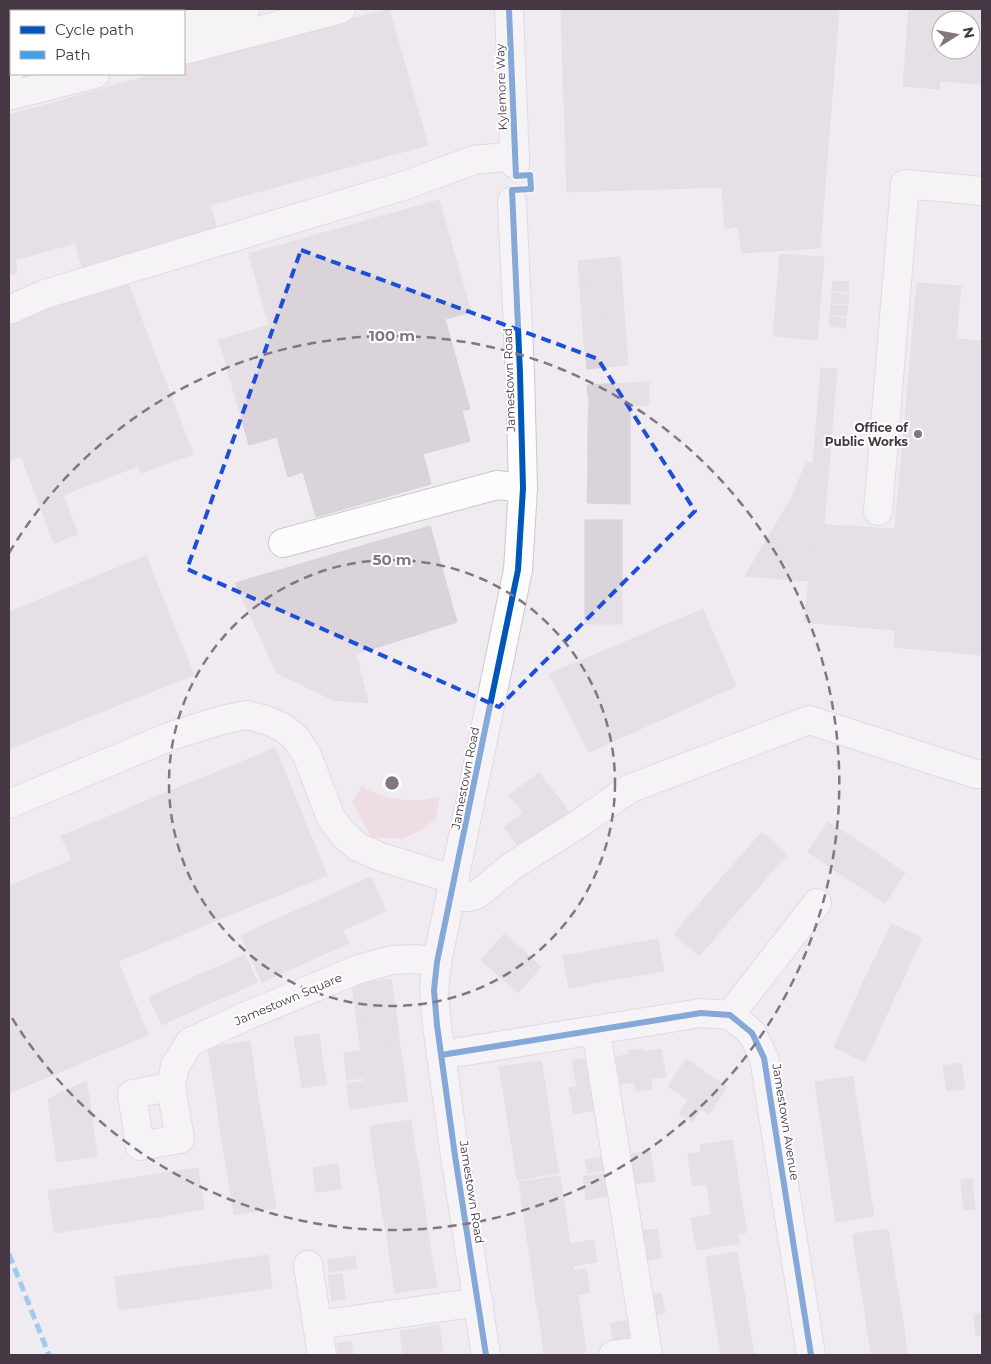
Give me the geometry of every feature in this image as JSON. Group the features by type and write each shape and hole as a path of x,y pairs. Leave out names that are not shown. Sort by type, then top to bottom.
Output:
{"street":[{"path":"185,24 245,9"},
{"path":"185,50 341,9"},
{"name":"Kylemore Way","path":"9,310 44,294 403,186 474,160 515,160 509,9"},
{"path":"9,96 91,75"},
{"path":"878,511 905,184 982,191"},
{"name":"Jamestown Road","path":"486,1355 436,1025 434,990 437,962 518,570 523,488 512,201"},
{"path":"283,542 497,485 523,488"},
{"path":"9,804 170,736 222,720 247,715 274,723 295,737 306,756 331,818 344,835 358,847 469,897 478,894 512,866 629,789 809,720 976,774 982,774"},
{"path":"441,1055 701,1013 730,1015 817,904"},
{"name":"Jamestown Square","path":"171,1087 175,1066 190,1042 246,1016 359,969 392,960 416,959 437,962"},
{"name":"Jamestown Avenue","path":"730,1015 752,1033 764,1058 811,1355"},
{"path":"596,1031 648,1353 613,1355"},
{"path":"308,1265 322,1355"},
{"path":"318,1325 479,1302"}],"highlighted area":[{"path":"301,250 598,359 695,511 499,707 187,569"}],"shaded area":[{"path":"362,786 382,796 397,799 422,800 440,796 436,818 420,831 402,839 371,837 352,802"}],"building":[{"path":"9,9 138,10 10,10 9,53"},
{"path":"389,9 428,145 210,205 217,230 83,270 75,243 15,260 17,273 9,275 9,115 152,75 185,75 185,66"},
{"path":"561,9 839,9 820,248 742,253 738,226 725,229 722,187 567,192"},
{"path":"909,9 982,9 982,84 940,81 939,89 903,86"},
{"path":"439,200 471,312 445,319 470,409 462,411 470,441 423,454 431,484 316,517 303,472 288,477 277,437 249,445 219,340 269,325 249,254"},
{"path":"780,254 824,257 817,340 773,336"},
{"path":"620,257 622,284 580,288 578,261"},
{"path":"125,276 193,454 141,473 138,466 63,495 78,534 54,543 21,456 9,461 9,320"},
{"path":"833,281 849,282 849,292 832,291"},
{"path":"917,283 961,286 956,339 982,341 982,655 894,647 895,630 804,622 814,524 895,529"},
{"path":"622,284 624,312 582,315 580,288"},
{"path":"832,293 849,295 848,304 831,303"},
{"path":"831,305 848,306 846,316 830,315"},
{"path":"624,312 626,338 584,342 582,315"},
{"path":"829,317 846,318 845,328 829,326"},
{"path":"626,338 628,365 587,369 584,342"},
{"path":"821,368 837,369 824,525 814,524 809,581 745,576 791,499 806,463 813,463"},
{"path":"649,382 649,405 630,406 630,428 588,428 589,403 587,385"},
{"path":"588,428 630,428 630,453 588,453"},
{"path":"588,453 630,453 630,478 588,478"},
{"path":"588,478 630,478 630,504 587,503"},
{"path":"585,520 622,520 622,546 585,546"},
{"path":"430,526 457,622 356,654 368,703 333,700 277,673 235,583"},
{"path":"585,546 622,546 622,572 585,572"},
{"path":"146,556 194,675 9,749 9,612"},
{"path":"585,572 622,572 622,598 585,598"},
{"path":"585,598 622,598 622,624 585,624"},
{"path":"703,609 736,686 589,752 549,674"},
{"path":"275,748 327,875 118,961 148,1035 9,1093 9,886 72,860 61,836"},
{"path":"539,773 570,813 521,849 504,827 523,813 509,795"},
{"path":"828,822 847,834 827,865 808,852"},
{"path":"762,832 787,855 772,871 747,849"},
{"path":"847,834 867,847 846,878 827,865"},
{"path":"867,847 886,860 865,890 846,878"},
{"path":"747,849 772,871 758,888 732,866"},
{"path":"886,860 905,873 885,903 865,890"},
{"path":"732,866 758,888 743,905 717,883"},
{"path":"371,877 386,911 343,930 349,943 262,982 241,935"},
{"path":"717,883 743,905 728,922 703,900"},
{"path":"703,900 728,922 714,939 688,917"},
{"path":"688,917 714,939 699,956 674,934"},
{"path":"891,924 922,938 912,958 882,944"},
{"path":"504,934 523,950 500,977 481,960"},
{"path":"658,939 664,971 640,975 635,943"},
{"path":"635,943 640,975 617,979 611,947"},
{"path":"882,944 912,958 904,978 872,964"},
{"path":"611,947 617,979 593,983 587,952"},
{"path":"523,950 541,967 518,993 500,977"},
{"path":"587,952 593,983 569,988 563,956"},
{"path":"245,955 257,982 232,994 220,966"},
{"path":"872,964 904,978 894,998 863,983"},
{"path":"220,966 232,994 208,1004 196,976"},
{"path":"196,976 208,1004 185,1014 173,987"},
{"path":"391,979 394,1000 355,1005 352,984"},
{"path":"863,983 894,998 885,1018 854,1003"},
{"path":"173,987 185,1014 162,1025 149,997"},
{"path":"394,1000 397,1018 357,1024 355,1005"},
{"path":"854,1003 885,1018 876,1038 845,1023"},
{"path":"397,1018 400,1046 361,1051 357,1024"},
{"path":"845,1023 876,1038 865,1062 834,1047"},
{"path":"319,1034 322,1059 298,1063 294,1038"},
{"path":"250,1041 253,1060 211,1067 208,1048"},
{"path":"400,1046 404,1074 364,1080 365,1078 347,1080 344,1053"},
{"path":"644,1049 644,1052 661,1049 666,1077 650,1079 652,1089 636,1091 634,1082 621,1084 616,1057 630,1054 629,1051"},
{"path":"590,1058 594,1084 577,1087 572,1061"},
{"path":"322,1059 327,1084 302,1088 298,1063"},
{"path":"686,1059 706,1073 688,1100 668,1086"},
{"path":"253,1060 255,1079 214,1085 211,1067"},
{"path":"541,1061 546,1089 504,1095 499,1067"},
{"path":"961,1063 965,1089 947,1091 943,1066"},
{"path":"706,1073 727,1087 709,1114 701,1109 692,1122 679,1114"},
{"path":"404,1074 408,1101 350,1109 347,1084"},
{"path":"853,1076 856,1100 818,1105 815,1082"},
{"path":"255,1079 258,1097 217,1104 214,1085"},
{"path":"86,1081 92,1115 51,1121 48,1099"},
{"path":"594,1084 599,1109 574,1114 569,1088"},
{"path":"546,1089 550,1117 508,1124 504,1095"},
{"path":"258,1097 261,1115 219,1122 217,1104"},
{"path":"856,1100 860,1123 822,1128 818,1105"},
{"path":"92,1115 94,1135 54,1141 51,1121"},
{"path":"261,1115 264,1133 222,1140 219,1122"},
{"path":"550,1117 554,1145 513,1152 508,1124"},
{"path":"411,1120 415,1148 373,1154 370,1126"},
{"path":"860,1123 863,1146 825,1152 822,1128"},
{"path":"264,1133 267,1152 225,1158 222,1140"},
{"path":"94,1135 97,1156 57,1162 54,1141"},
{"path":"732,1140 736,1163 690,1170 688,1154 701,1152 700,1145"},
{"path":"554,1145 559,1173 517,1180 513,1152"},
{"path":"863,1146 867,1169 829,1175 825,1152"},
{"path":"415,1148 420,1175 378,1182 373,1154"},
{"path":"650,1151 655,1181 634,1184 628,1155"},
{"path":"267,1152 270,1170 228,1176 225,1158"},
{"path":"603,1157 606,1170 588,1173 585,1160"},
{"path":"736,1163 739,1186 708,1192 707,1184 693,1186 690,1170"},
{"path":"338,1164 341,1189 316,1192 313,1168"},
{"path":"198,1168 204,1209 182,1213 176,1171"},
{"path":"867,1169 870,1193 832,1198 829,1175"},
{"path":"270,1170 273,1188 231,1195 228,1176"},
{"path":"176,1171 182,1213 164,1216 157,1174"},
{"path":"608,1173 612,1195 586,1200 583,1177"},
{"path":"157,1174 164,1216 145,1219 139,1177"},
{"path":"420,1175 424,1203 382,1210 378,1182"},
{"path":"560,1176 566,1217 525,1224 519,1182"},
{"path":"139,1177 145,1219 127,1222 120,1180"},
{"path":"972,1179 975,1209 964,1210 961,1180"},
{"path":"120,1180 127,1222 109,1224 103,1183"},
{"path":"103,1183 109,1224 92,1227 86,1185"},
{"path":"86,1185 92,1227 73,1230 67,1188"},
{"path":"739,1186 743,1209 711,1215 708,1192"},
{"path":"67,1188 73,1230 55,1233 48,1191"},
{"path":"273,1188 276,1208 234,1215 231,1195"},
{"path":"870,1193 874,1216 836,1222 832,1198"},
{"path":"424,1203 428,1231 387,1237 382,1210"},
{"path":"743,1209 747,1232 738,1234 739,1243 697,1250 691,1218"},
{"path":"566,1217 570,1244 529,1250 525,1224"},
{"path":"657,1229 662,1258 645,1261 640,1231"},
{"path":"888,1229 892,1252 856,1258 853,1234"},
{"path":"428,1231 432,1259 391,1265 387,1237"},
{"path":"594,1240 597,1262 573,1266 574,1271 533,1277 529,1250"},
{"path":"737,1252 741,1275 709,1280 706,1257"},
{"path":"892,1252 895,1276 860,1281 856,1258"},
{"path":"268,1255 272,1288 119,1310 115,1277"},
{"path":"355,1256 357,1268 329,1272 328,1260"},
{"path":"432,1259 437,1287 395,1293 391,1265"},
{"path":"586,1269 590,1293 536,1302 533,1277"},
{"path":"342,1274 345,1299 332,1301 328,1276"},
{"path":"741,1275 745,1298 713,1303 709,1280"},
{"path":"895,1276 899,1299 864,1304 860,1281"},
{"path":"661,1293 665,1313 653,1315 649,1295"},
{"path":"578,1295 582,1323 541,1329 536,1302"},
{"path":"745,1298 748,1320 716,1325 713,1303"},
{"path":"899,1299 903,1322 867,1328 864,1304"},
{"path":"982,1313 982,1335 976,1335 974,1314"},
{"path":"629,1320 633,1346 615,1349 610,1323"},
{"path":"748,1320 752,1343 720,1348 716,1325"},
{"path":"903,1322 906,1346 871,1351 867,1328"},
{"path":"582,1323 586,1352 567,1355 544,1355 541,1329"},
{"path":"439,1325 443,1352 424,1355 403,1355 400,1331"},
{"path":"351,1341 353,1355 338,1355 337,1343"},
{"path":"752,1343 754,1355 721,1355 720,1348"},
{"path":"906,1346 908,1355 872,1355 871,1351"}],"marked path":[{"path":"9,1254 49,1355"}],"cycle path":[{"path":"486,1355 455,1156 434,990 437,962 518,570 523,488 512,190 531,189 530,175 516,176 509,9"},
{"path":"441,1055 701,1013 730,1015 752,1033 764,1058 811,1355"}],"place":[{"name":"Office of Public Works","path":"918,434"}]}
